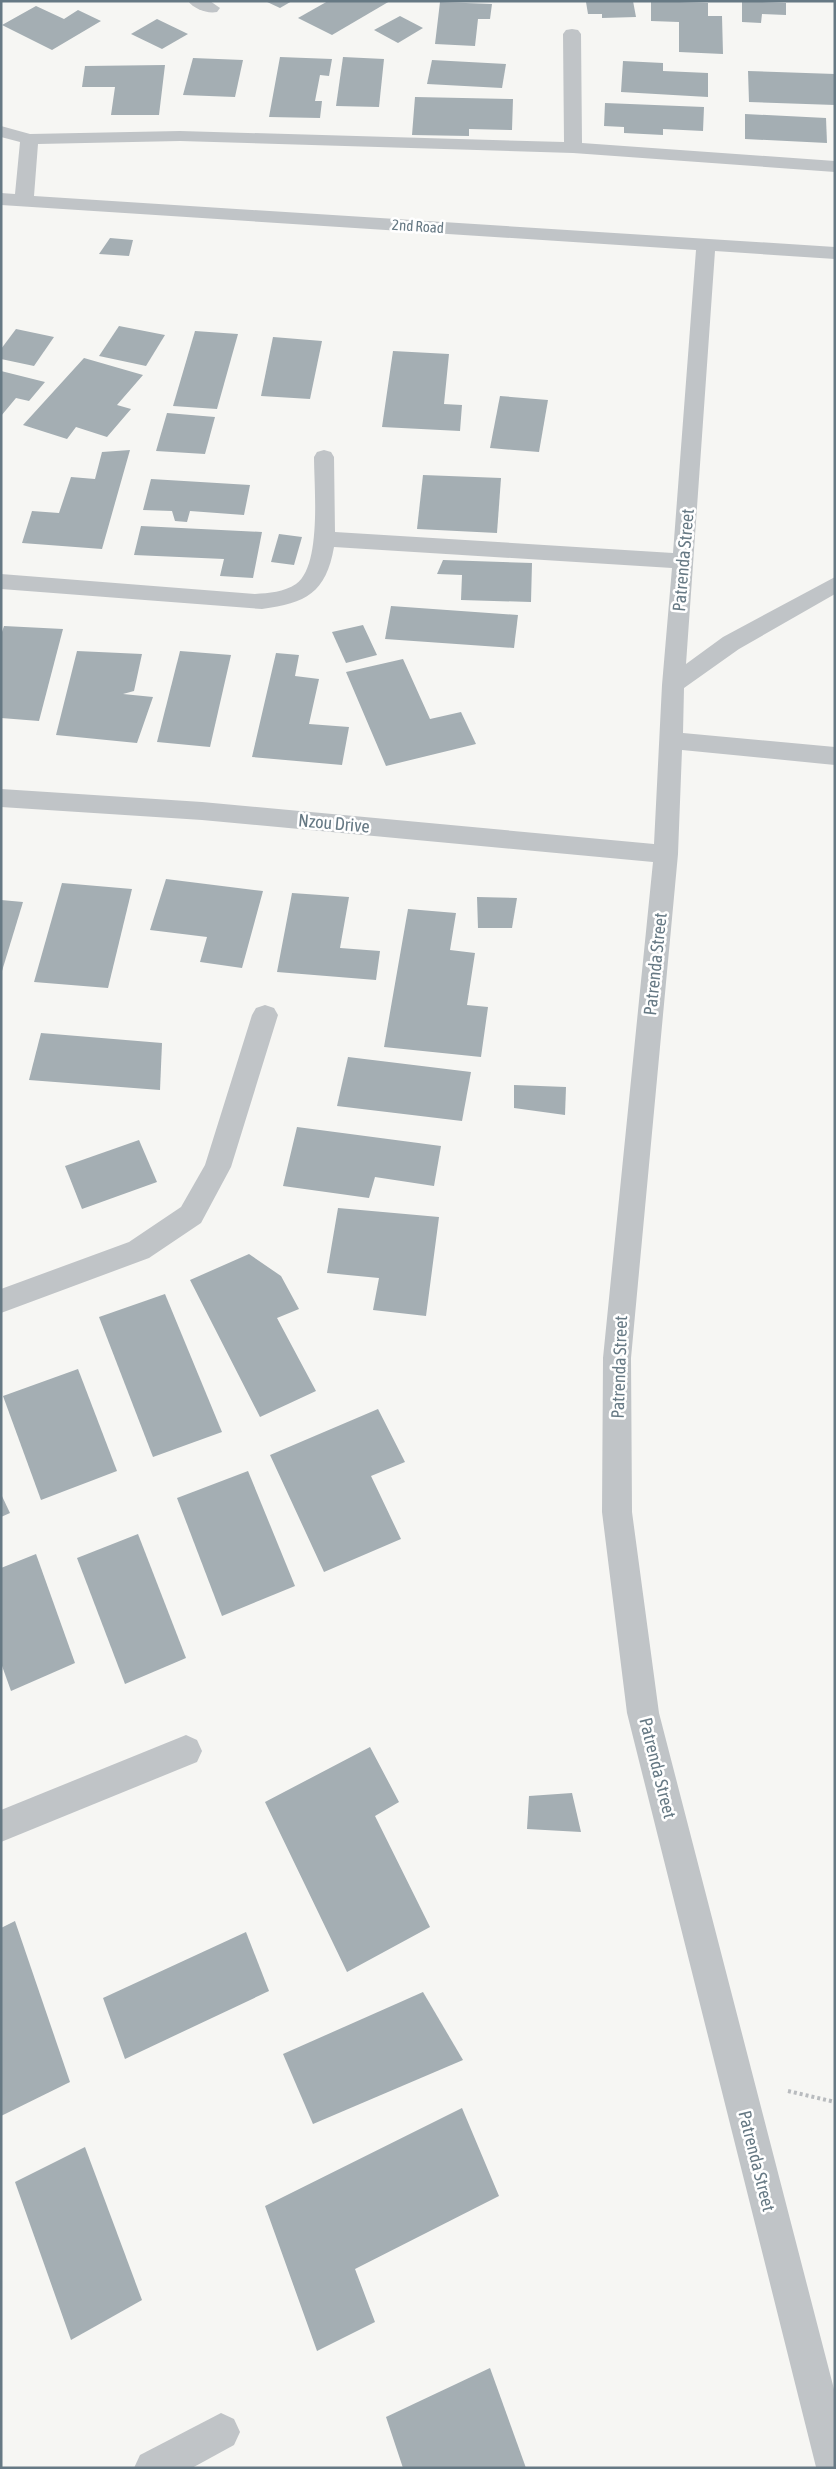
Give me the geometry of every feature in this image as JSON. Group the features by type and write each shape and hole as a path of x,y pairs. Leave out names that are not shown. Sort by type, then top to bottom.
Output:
{"street":[{"path":"572,34 573,148"},
{"path":"1,132 29,139 180,136 573,148 835,167"},
{"path":"24,201 29,139"},
{"name":"2nd Road","path":"1,200 706,244 835,254"},
{"name":"Patrenda Street","path":"706,244 673,685 666,854 616,1358 617,1512 643,1713 835,2468"},
{"path":"1,581 255,602 284,598 309,587 319,572 324,539 324,457"},
{"path":"324,539 683,561"},
{"path":"673,685 732,643 835,584"},
{"path":"671,740 835,756"},
{"name":"Nzou Drive","path":"1,798 202,811 666,854"},
{"path":"1,1301 139,1250 191,1215 218,1167 265,1015"},
{"path":"1,1826 186,1750"},
{"path":"153,2468 221,2432"}],"building":[{"path":"265,1 292,1 280,8"},
{"path":"328,1 390,1 332,35 298,18"},
{"path":"633,1 636,17 602,18 602,14 588,14 586,2"},
{"path":"651,1 708,3 708,16 722,16 723,54 679,52 679,22 651,21"},
{"path":"742,1 786,3 786,15 762,14 761,23 742,22"},
{"path":"440,2 492,4 490,19 478,19 475,46 435,44"},
{"path":"36,6 64,19 78,10 101,21 52,50 2,25"},
{"path":"400,16 423,28 398,43 374,30"},
{"path":"157,19 188,34 162,49 131,34"},
{"path":"280,57 332,59 329,76 320,75 315,101 322,101 320,118 269,117"},
{"path":"343,57 384,59 379,107 336,106"},
{"path":"193,58 243,60 235,97 183,95"},
{"path":"432,60 506,64 502,88 427,84"},
{"path":"623,61 663,63 663,71 708,73 708,97 621,92"},
{"path":"165,65 159,115 111,115 115,87 82,87 85,66"},
{"path":"748,71 835,74 835,105 749,102"},
{"path":"415,97 513,99 512,130 469,129 469,136 412,135"},
{"path":"605,103 704,107 703,131 663,129 663,135 624,133 624,127 604,126"},
{"path":"745,114 826,118 827,143 745,139"},
{"path":"110,238 133,240 129,256 99,254"},
{"path":"119,326 165,335 146,366 99,356"},
{"path":"16,329 54,337 34,366 1,359 1,349"},
{"path":"195,331 238,334 217,409 173,406"},
{"path":"273,337 322,341 310,399 261,396"},
{"path":"393,351 449,354 444,404 462,405 460,431 382,427"},
{"path":"84,358 143,375 117,405 131,409 107,437 76,427 67,439 23,425"},
{"path":"1,371 45,382 29,401 16,398 1,416"},
{"path":"500,396 548,400 539,452 490,448"},
{"path":"167,413 215,417 205,454 156,451"},
{"path":"130,450 102,549 22,543 32,511 59,513 71,477 95,479 102,452"},
{"path":"423,475 501,478 497,533 417,529"},
{"path":"151,479 250,485 244,515 190,511 187,522 175,521 172,511 143,510"},
{"path":"141,526 262,532 253,578 220,576 224,559 134,555"},
{"path":"279,534 302,537 294,565 271,562"},
{"path":"443,560 532,563 531,602 461,600 462,575 437,574"},
{"path":"391,606 518,615 514,648 385,639"},
{"path":"363,625 377,655 346,663 332,632"},
{"path":"4,626 63,629 39,721 1,718 1,635"},
{"path":"77,651 142,654 134,691 123,694 153,697 137,743 56,735"},
{"path":"180,651 231,655 210,747 157,742"},
{"path":"276,653 299,655 295,676 319,679 309,724 349,727 342,765 252,757"},
{"path":"403,659 430,719 461,712 476,744 386,766 346,672"},
{"path":"166,879 263,891 242,968 200,962 207,937 150,930"},
{"path":"62,883 132,889 108,988 34,982"},
{"path":"292,893 349,897 340,948 380,951 376,980 277,972"},
{"path":"477,897 517,898 512,928 478,928"},
{"path":"1,900 23,902 2,971 1,971"},
{"path":"408,909 456,913 450,950 475,953 467,1005 488,1007 481,1057 384,1047"},
{"path":"41,1033 162,1043 160,1090 29,1080"},
{"path":"348,1057 471,1072 462,1121 337,1106"},
{"path":"514,1085 566,1087 565,1115 514,1108"},
{"path":"297,1127 441,1146 434,1186 375,1177 369,1198 283,1186"},
{"path":"139,1140 157,1182 82,1209 65,1166"},
{"path":"338,1208 439,1217 426,1316 373,1310 379,1278 327,1273"},
{"path":"249,1254 281,1276 299,1309 277,1318 316,1391 260,1417 190,1280"},
{"path":"165,1294 222,1432 153,1457 99,1317"},
{"path":"78,1369 117,1471 41,1500 3,1396"},
{"path":"378,1409 405,1462 371,1476 401,1539 324,1572 270,1455"},
{"path":"248,1471 295,1586 222,1616 177,1498"},
{"path":"1,1494 10,1513 1,1517"},
{"path":"138,1534 186,1658 125,1684 77,1558"},
{"path":"36,1554 75,1663 11,1691 1,1663 1,1568"},
{"path":"370,1747 399,1802 375,1816 430,1927 347,1972 265,1802"},
{"path":"572,1793 581,1832 527,1829 529,1796"},
{"path":"15,1921 70,2082 1,2116 1,1928"},
{"path":"246,1932 269,1991 125,2059 103,1998"},
{"path":"423,1992 463,2060 313,2124 283,2054"},
{"path":"462,2108 499,2196 355,2269 375,2322 317,2351 265,2206"},
{"path":"85,2147 142,2300 71,2340 15,2182"},
{"path":"490,2368 526,2468 403,2468 386,2417"}]}
